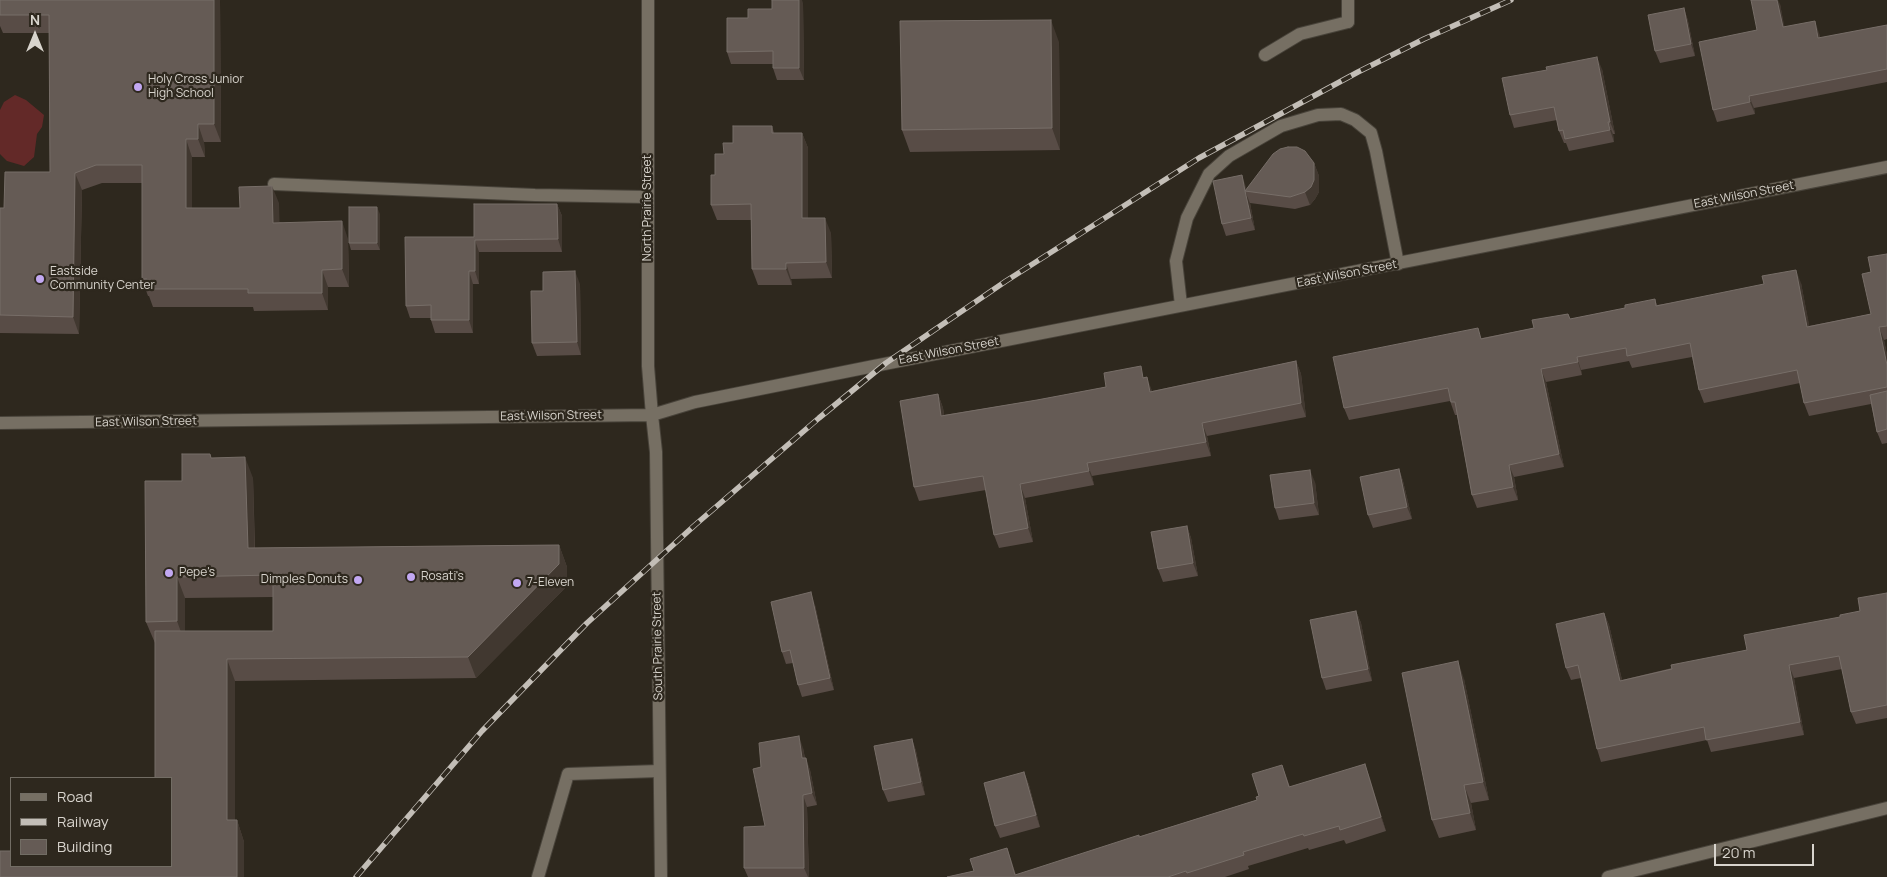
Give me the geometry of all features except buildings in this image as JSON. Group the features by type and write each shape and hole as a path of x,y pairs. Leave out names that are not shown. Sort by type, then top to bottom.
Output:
{"street":[{"name":"North Prairie Street","path":"648,0 648,366 652,415"},
{"path":"1265,55 1300,34 1348,22 1348,0"},
{"path":"1181,305 1176,261 1187,218 1209,174 1230,156 1281,126 1318,116 1341,114 1355,120 1371,133 1398,264"},
{"name":"East Wilson Street","path":"0,424 652,415 694,402 1887,167"},
{"path":"274,184 535,195 648,197"},
{"name":"South Prairie Street","path":"652,415 656,452 661,877"},
{"path":"538,877 568,774 660,771"},
{"path":"1608,877 1887,808"}],"shaded area":[{"path":"15,95 26,100 44,115 42,127 37,134 34,157 24,166 7,161 0,154 0,110 4,102"}],"railway":[{"path":"356,877 482,731 587,623 695,525 886,363 1006,281 1199,158 1358,72 1424,39 1511,0"}],"place":[{"name":"Holy Cross Junior High School","path":"138,87"},
{"name":"Eastside Community Center","path":"40,279"},
{"name":"Pepe's","path":"169,573"},
{"name":"Rosati's","path":"411,577"},
{"name":"Dimples Donuts","path":"358,580"},
{"name":"7-Eleven","path":"517,583"}]}
